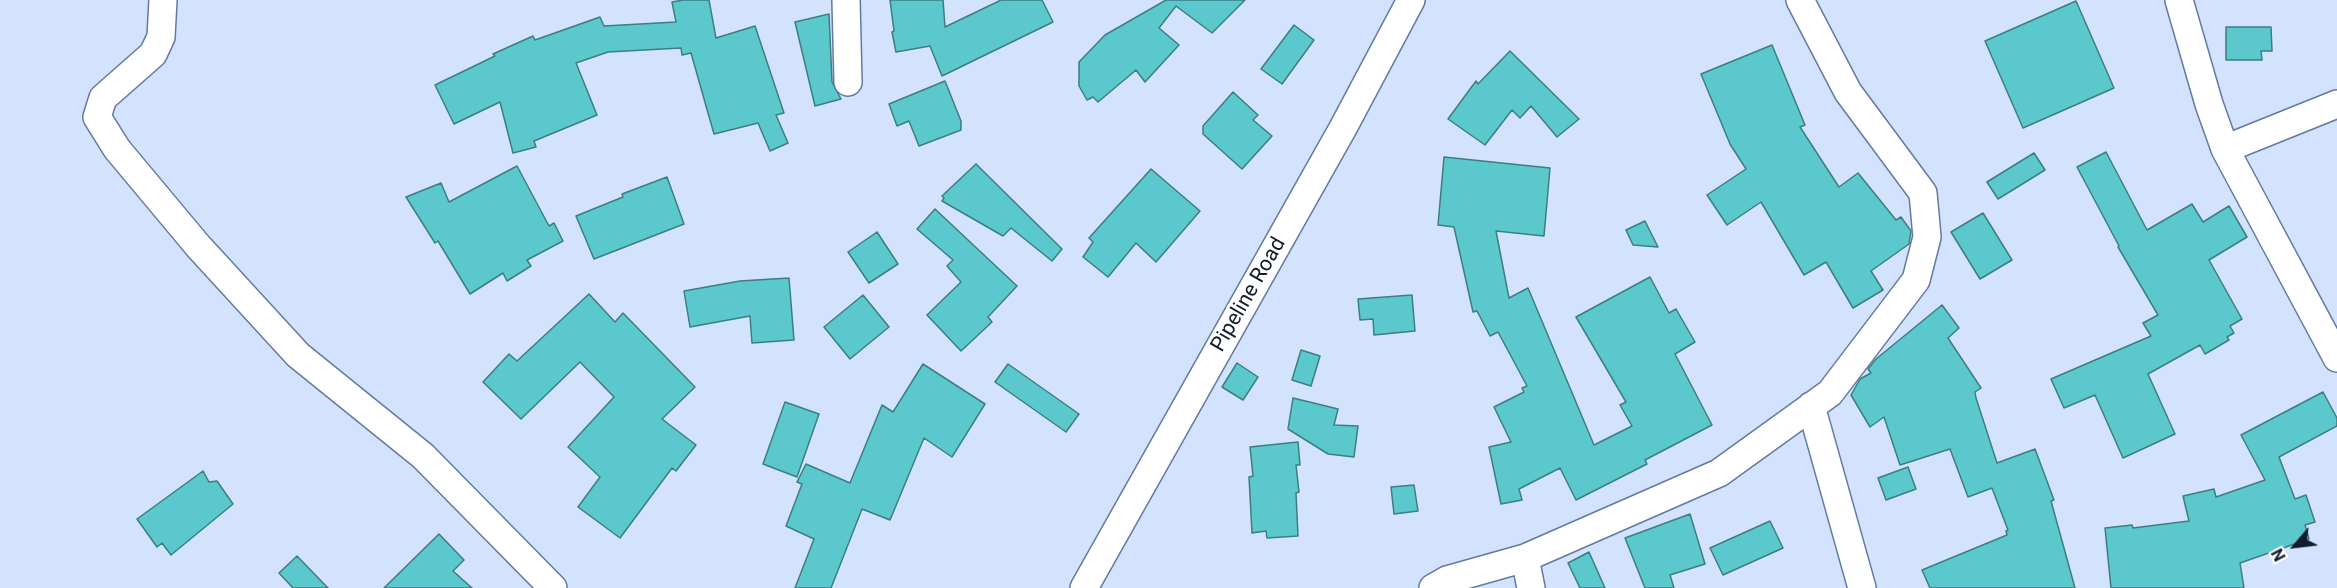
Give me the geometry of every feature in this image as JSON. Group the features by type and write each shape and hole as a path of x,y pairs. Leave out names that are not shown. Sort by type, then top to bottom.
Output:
{"street":[{"path":"163,0 161,37 153,54 103,98 97,117 117,149 198,246 298,355 423,456 553,588"},
{"path":"846,0 848,82"},
{"name":"Pipeline Road","path":"1084,588 1343,128 1411,0"},
{"path":"1433,588 1447,580 1525,558 1719,473 1830,393 1916,280 1928,237 1923,193 1848,93 1800,0"},
{"path":"2179,0 2209,104 2225,149 2337,358"},
{"path":"2225,149 2337,104"},
{"path":"1811,406 1862,588"},
{"path":"1525,558 1531,588"}],"building":[{"path":"709,0 716,38 755,26 784,113 776,115 788,143 770,151 758,123 714,134 691,53 682,55 681,48 608,52 576,63 597,115 534,141 536,147 513,153 500,102 454,124 435,85 533,36 535,40 600,17 604,26 676,22 672,2"},
{"path":"890,0 943,0 945,27 1001,0 1042,0 1053,22 942,76 930,46 896,52"},
{"path":"1166,0 1245,0 1212,33 1176,6 1159,28 1179,45 1145,82 1136,70 1098,102 1093,97 1087,100 1079,86 1079,62 1105,35"},
{"path":"2076,1 2114,88 2023,128 1985,41"},
{"path":"829,14 832,82 841,99 815,106 795,22"},
{"path":"1294,25 1314,40 1282,84 1261,69"},
{"path":"2226,27 2271,27 2272,51 2261,51 2262,60 2226,60"},
{"path":"1772,45 1805,125 1800,127 1839,187 1858,173 1896,220 1901,217 1911,231 1909,244 1871,271 1883,290 1853,308 1826,262 1804,275 1761,202 1727,225 1707,195 1746,169 1730,144 1701,74"},
{"path":"1510,51 1579,119 1557,137 1531,106 1520,118 1512,110 1485,145 1448,119 1476,81 1478,84"},
{"path":"945,81 961,121 961,130 919,146 909,121 897,126 889,104"},
{"path":"1233,92 1258,115 1253,120 1272,136 1242,169 1203,134 1203,126"},
{"path":"2106,152 2147,230 2192,204 2203,222 2229,206 2247,237 2209,260 2242,319 2230,326 2234,333 2227,337 2229,340 2205,354 2200,345 2148,374 2175,434 2123,458 2095,395 2064,408 2051,379 2151,336 2143,323 2158,315 2118,247 2077,167"},
{"path":"2034,153 2045,170 1998,199 1987,182"},
{"path":"1444,157 1550,168 1544,236 1496,231 1509,298 1528,288 1594,445 1632,426 1620,405 1626,402 1576,317 1650,277 1669,313 1676,309 1695,342 1675,354 1712,425 1645,460 1647,464 1576,500 1560,468 1519,489 1522,500 1501,504 1489,447 1511,442 1494,407 1524,392 1522,388 1527,386 1498,332 1490,336 1477,311 1473,312 1454,227 1438,225"},
{"path":"976,164 1062,249 1052,261 1011,228 1003,236 942,201 944,198 942,196"},
{"path":"517,166 549,226 554,223 563,241 527,260 531,266 507,281 503,273 470,294 438,241 435,243 406,197 441,183 449,202"},
{"path":"1151,169 1200,211 1156,262 1136,243 1108,277 1083,257 1093,242 1089,238"},
{"path":"667,177 684,224 594,259 576,216 623,197 622,194"},
{"path":"935,209 1017,286 988,317 992,322 961,351 927,315 961,282 947,266 953,260 917,229"},
{"path":"1983,213 2012,260 1980,279 1951,232"},
{"path":"1645,221 1658,247 1633,245 1626,230"},
{"path":"877,232 898,264 869,283 848,252"},
{"path":"789,278 794,340 752,343 750,316 690,327 684,291 740,281"},
{"path":"589,294 615,322 623,313 695,387 662,419 696,445 676,471 672,468 620,538 578,507 600,477 568,447 614,397 580,362 521,419 483,382 509,354 517,361"},
{"path":"863,295 889,327 850,359 824,327"},
{"path":"1412,295 1415,331 1374,335 1373,319 1360,320 1358,299"},
{"path":"1942,305 1959,328 1948,338 1981,388 1975,392 1976,398 1997,463 2035,449 2054,500 2051,501 2075,588 1930,588 1922,570 2007,535 2008,530 1992,488 1968,497 1950,449 1900,465 1884,417 1870,427 1851,395 1860,379 1871,373 1868,369 1876,359"},
{"path":"1301,350 1320,356 1311,386 1292,380"},
{"path":"1237,363 1258,377 1243,400 1222,387"},
{"path":"923,364 985,404 952,457 924,438 890,520 862,509 831,588 795,588 814,539 786,526 802,484 797,482 806,464 850,483 882,405 893,412"},
{"path":"1008,364 1079,414 1066,432 995,382"},
{"path":"2323,392 2337,418 2337,426 2279,457 2295,499 2306,495 2315,522 2305,525 2309,539 2240,563 2244,588 2111,588 2105,528 2132,525 2133,528 2189,521 2183,496 2214,489 2216,497 2265,480 2241,435"},
{"path":"1293,398 1338,409 1334,425 1358,426 1354,457 1328,454 1288,429"},
{"path":"785,402 819,414 797,477 763,464"},
{"path":"1298,442 1300,465 1296,465 1299,492 1296,493 1298,536 1267,538 1266,531 1252,533 1249,477 1253,476 1250,447"},
{"path":"1908,467 1916,489 1886,500 1878,478"},
{"path":"203,471 209,482 217,481 233,504 171,555 162,543 157,547 137,519"},
{"path":"1414,485 1418,511 1394,514 1391,487"},
{"path":"1690,514 1705,564 1670,575 1674,588 1645,588 1625,538"},
{"path":"1770,521 1783,548 1723,575 1710,548"},
{"path":"439,534 464,560 453,571 472,588 384,588"},
{"path":"1589,552 1605,588 1580,588 1568,563"},
{"path":"297,556 328,588 293,588 279,573"}]}
